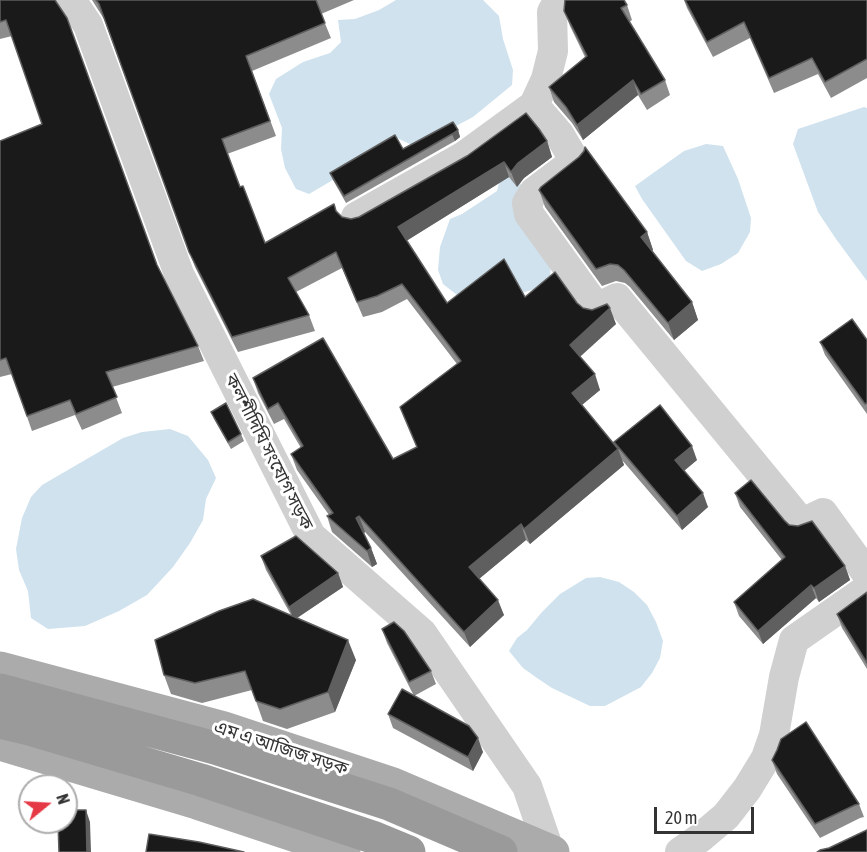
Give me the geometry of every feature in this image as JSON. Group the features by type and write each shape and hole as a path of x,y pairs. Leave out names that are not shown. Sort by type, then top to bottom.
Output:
{"highway":[{"path":"0,690 215,748 389,804 501,852"},
{"path":"0,722 201,780 375,838 409,852"}],"main road":[{"name":"এম এ আজিজ সড়ক","path":"0,668 224,728 303,754 393,784 551,851"},
{"path":"0,744 197,803 345,852"}],"street":[{"name":"কলশীদিঘি সংযোগ সড়ক","path":"71,0 88,25 179,274 311,536 422,633 527,786 551,851"},
{"path":"356,217 464,156 534,105 546,79 553,51 552,12 562,0"},
{"path":"534,105 559,134 575,161 534,192 527,203 529,214 597,309 617,298 802,524 823,513 867,574"},
{"path":"680,852 726,816 747,789 766,758 774,735 784,677 794,640 867,589"}],"water":[{"path":"396,0 483,0 499,16 503,39 513,70 512,85 473,117 416,147 397,138 309,194 296,189 285,168 281,149 282,128 269,94 276,79 303,62 330,53 341,42 338,20 355,19 379,10"},
{"path":"864,107 867,108 867,281 818,212 793,144 798,129"},
{"path":"706,144 723,146 738,179 751,218 750,232 738,253 721,264 702,271 686,261 635,186 684,151"},
{"path":"509,173 518,177 551,263 550,277 538,288 509,297 457,295 443,284 438,270 440,247 450,219 462,214 497,191 500,179"},
{"path":"170,429 188,436 208,460 216,478 206,499 203,520 173,567 147,595 85,626 48,629 31,618 28,591 19,570 16,549 22,518 31,497 42,485 123,438 142,432"},
{"path":"600,577 619,582 647,605 663,641 660,658 641,687 605,706 590,706 552,688 537,678 523,668 509,651 517,638 560,594 586,578"}],"building":[{"path":"0,0 55,0 67,18 157,265 198,346 106,372 117,397 76,414 70,400 27,416 6,358 0,360 0,141 42,124 6,20 0,22"},
{"path":"96,0 316,0 325,23 246,56 270,121 222,139 265,243 334,204 336,211 342,217 351,219 359,217 467,156 526,113 547,141 518,163 511,172 504,162 398,227 447,303 504,259 525,297 555,272 583,308 592,310 607,304 610,308 570,345 595,374 572,393 618,449 524,529 521,524 469,567 498,600 464,632 359,516 356,518 371,548 367,551 327,516 333,513 291,454 303,446 278,403 268,409 253,378 323,338 393,459 417,447 400,407 461,361 402,284 377,296 357,302 336,252 288,278 309,315 232,337 189,252"},
{"path":"565,0 624,0 627,5 621,8 665,80 641,94 633,80 577,125 566,107 549,87 587,56 564,11"},
{"path":"685,0 867,0 867,59 825,82 812,58 769,78 744,22 707,42"},
{"path":"453,122 458,130 344,196 330,173 395,135 403,149"},
{"path":"585,147 647,232 641,237 692,302 668,323 618,265 610,264 596,269 539,190 579,157"},
{"path":"852,319 867,340 867,403 865,404 820,342"},
{"path":"226,403 241,434 228,442 211,412"},
{"path":"660,405 692,446 675,460 703,493 677,516 614,442"},
{"path":"751,480 789,525 798,526 812,521 845,566 814,588 811,585 758,631 734,602 785,557 735,493"},
{"path":"296,536 338,573 289,607 261,556"},
{"path":"867,592 867,663 837,614"},
{"path":"253,599 348,640 328,692 280,709 256,701 245,671 195,683 164,675 155,640 219,611"},
{"path":"394,622 404,631 431,671 409,682 382,629"},
{"path":"402,689 469,726 478,738 468,757 388,714"},
{"path":"806,722 859,804 815,824 772,760 781,739"},
{"path":"78,810 86,810 87,852 59,852 58,834 78,834"},
{"path":"867,830 867,852 817,852 829,848"},
{"path":"149,834 199,842 244,852 146,852"}]}
